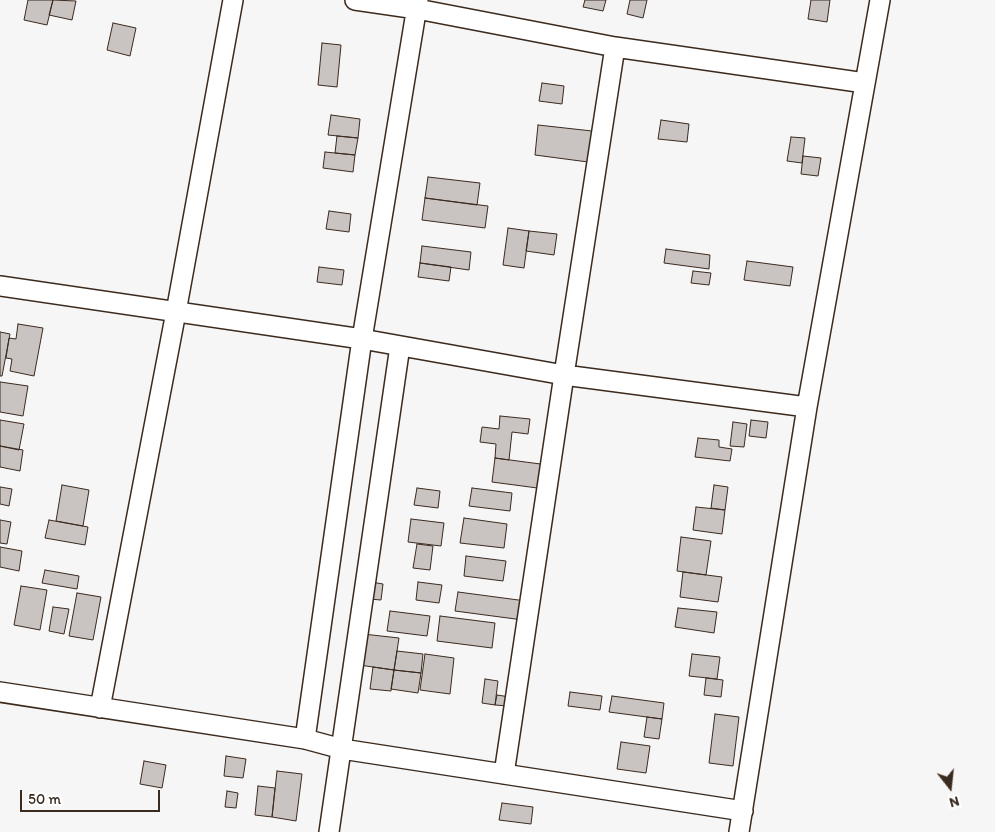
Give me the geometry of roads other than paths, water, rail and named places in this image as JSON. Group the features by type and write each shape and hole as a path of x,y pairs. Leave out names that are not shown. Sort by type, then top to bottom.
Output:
{"street":[{"path":"100,708 176,312 233,0"},
{"path":"355,0 418,5 615,47 865,83"},
{"path":"739,832 807,407 880,0"},
{"path":"305,739 362,339 418,5"},
{"path":"504,774 615,47"},
{"path":"0,286 362,339 564,375 807,407"},
{"path":"329,832 400,346"},
{"path":"0,692 305,739 341,749 743,810"}]}
